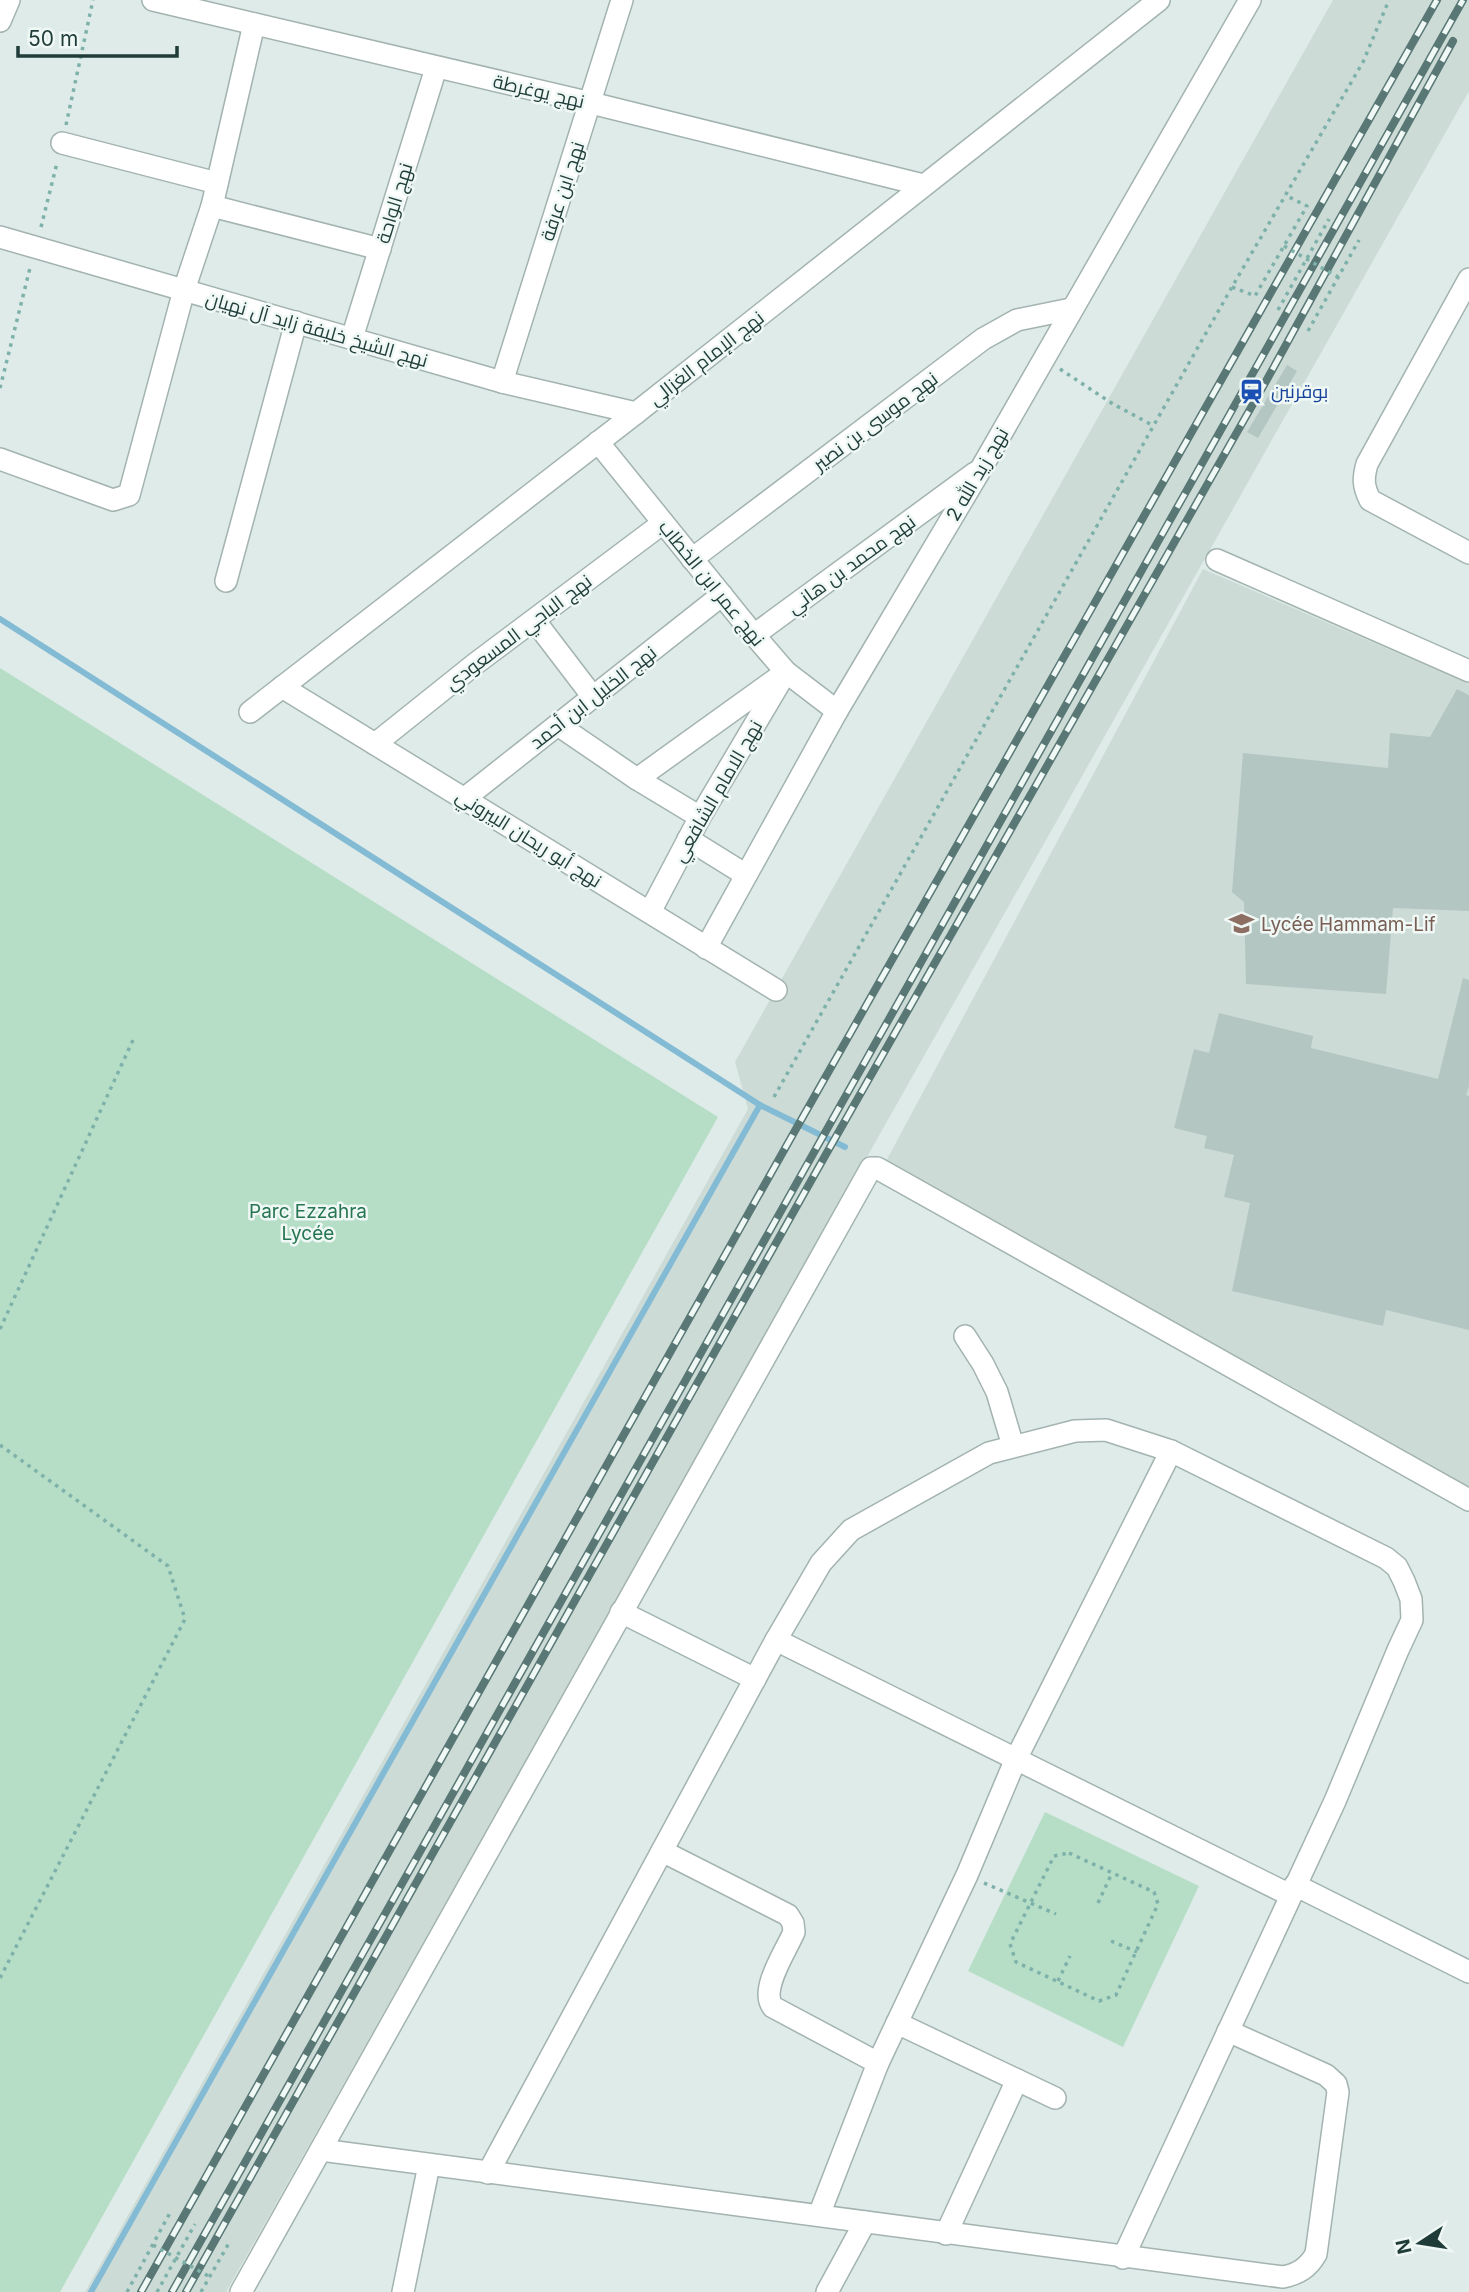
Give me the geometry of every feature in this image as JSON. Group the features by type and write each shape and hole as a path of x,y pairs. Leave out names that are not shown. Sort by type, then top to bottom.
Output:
{"street":[{"path":"0,21 9,0"},
{"name":"نهج ابن عرفة","path":"502,382 622,0"},
{"name":"نهج الإمام الغزالي","path":"250,712 636,413 1159,0"},
{"name":"نهج زيد الله 2","path":"706,948 837,711 982,467 1250,0"},
{"name":"نهج يوغرطة","path":"166,1 923,186"},
{"path":"0,459 113,500 129,495 184,290 212,206 254,24"},
{"name":"نهج الواحة","path":"352,338 436,68"},
{"path":"62,143 218,183"},
{"path":"212,206 380,250"},
{"name":"نهج الشيخ خليفة زايد آل نهيان","path":"0,237 502,382 636,413"},
{"path":"1469,279 1367,464 1363,486 1370,500 1469,552"},
{"name":"نهج موسى بن نصير","path":"692,559 983,340 1017,320 1071,309"},
{"path":"226,581 296,322"},
{"name":"نهج عمر ابن الخطاب","path":"598,442 786,672 837,711"},
{"name":"نهج محمد بن هاني","path":"754,635 982,467"},
{"name":"نهج الباجي المسعودي","path":"375,744 475,664 663,523"},
{"path":"1217,560 1469,671"},
{"name":"نهج الخليل ابن أحمد","path":"464,798 722,595"},
{"path":"535,621 593,697"},
{"path":"637,779 786,672"},
{"name":"نهج الامام الشافعي","path":"649,912 700,817 786,672"},
{"name":"نهج أبو ريحان البيروني","path":"282,687 776,990"},
{"path":"558,725 637,779 700,817"},
{"path":"688,839 746,875"},
{"path":"242,2292 871,1168 877,1168 1469,1500"},
{"path":"964,1336 983,1364 997,1392 1013,1446"},
{"path":"488,2173 776,1640 821,1563 851,1530 989,1453 1075,1431 1106,1430 1171,1451 1386,1558 1397,1567 1411,1599 1412,1620 1335,1801 1123,2258"},
{"path":"818,2215 878,2063 967,1875 1015,1761 1171,1451"},
{"path":"621,1612 755,1679"},
{"path":"776,1640 1015,1761 1469,1972"},
{"path":"662,1852 788,1915 794,1932 768,1989 768,2001 773,2007 878,2063"},
{"path":"897,2023 1055,2098"},
{"path":"321,2150 1123,2258 1283,2277 1304,2269 1316,2254 1338,2092 1336,2084 1326,2075 1228,2031"},
{"path":"946,2234 1017,2080"},
{"path":"403,2292 429,2165"},
{"path":"827,2292 865,2222"}],"path":[{"path":"0,388 62,143 93,0"},
{"path":"774,1097 1232,286 1363,62 1389,0"},
{"path":"1232,286 1255,296 1307,206 1285,195"},
{"path":"1278,310 1329,219"},
{"path":"1308,331 1359,240"},
{"path":"1284,246 1338,277"},
{"path":"1043,358 1113,404 1154,426"},
{"path":"0,1329 133,1041"},
{"path":"0,1446 168,1566 185,1619 0,1978"},
{"path":"1069,1853 1154,1892 1158,1904 1116,1995 1099,2001 1016,1962 1010,1944 1030,1903 1054,1856 1069,1853"},
{"path":"1098,1903 1112,1873"},
{"path":"967,1875 1056,1914"},
{"path":"1111,1941 1138,1952"},
{"path":"1058,1981 1070,1956"},
{"path":"127,2292 171,2211"},
{"path":"157,2292 195,2224"},
{"path":"201,2292 229,2243"},
{"path":"153,2245 210,2277"}],"shaded area":[{"path":"1333,0 1469,0 1469,91 226,2292 85,2292 748,1109 735,1062"},
{"name":"Lycée Hammam-Lif","path":"1203,569 1469,684 1469,1487 884,1165"}],"green space":[{"name":"Parc Ezzahra Lycée","path":"0,668 718,1117 60,2292 0,2292"},
{"path":"1045,1812 1199,1886 1123,2047 968,1971"}],"building":[{"path":"1287,365 1297,371 1258,438 1247,432"},
{"path":"1457,689 1469,695 1469,911 1393,908 1386,994 1246,984 1244,902 1232,892 1243,753 1388,768 1390,733 1430,737"},
{"path":"1463,978 1469,980 1469,1086 1466,1095 1469,1096 1469,1330 1386,1310 1383,1326 1232,1291 1250,1203 1224,1197 1234,1155 1204,1148 1207,1136 1174,1128 1194,1049 1209,1053 1219,1013 1313,1036 1311,1048 1438,1079"}],"waterway":[{"path":"0,619 760,1105 845,1147"},
{"path":"91,2292 760,1105"}],"railway":[{"path":"141,2292 792,1136 1437,0"},
{"path":"172,2292 1463,0"},
{"path":"186,2292 825,1156 1265,383 1453,41"}],"place":[{"name":"بوقرنين","path":"1251,391"},
{"name":"Lycée Hammam-Lif","path":"1241,924"}]}
